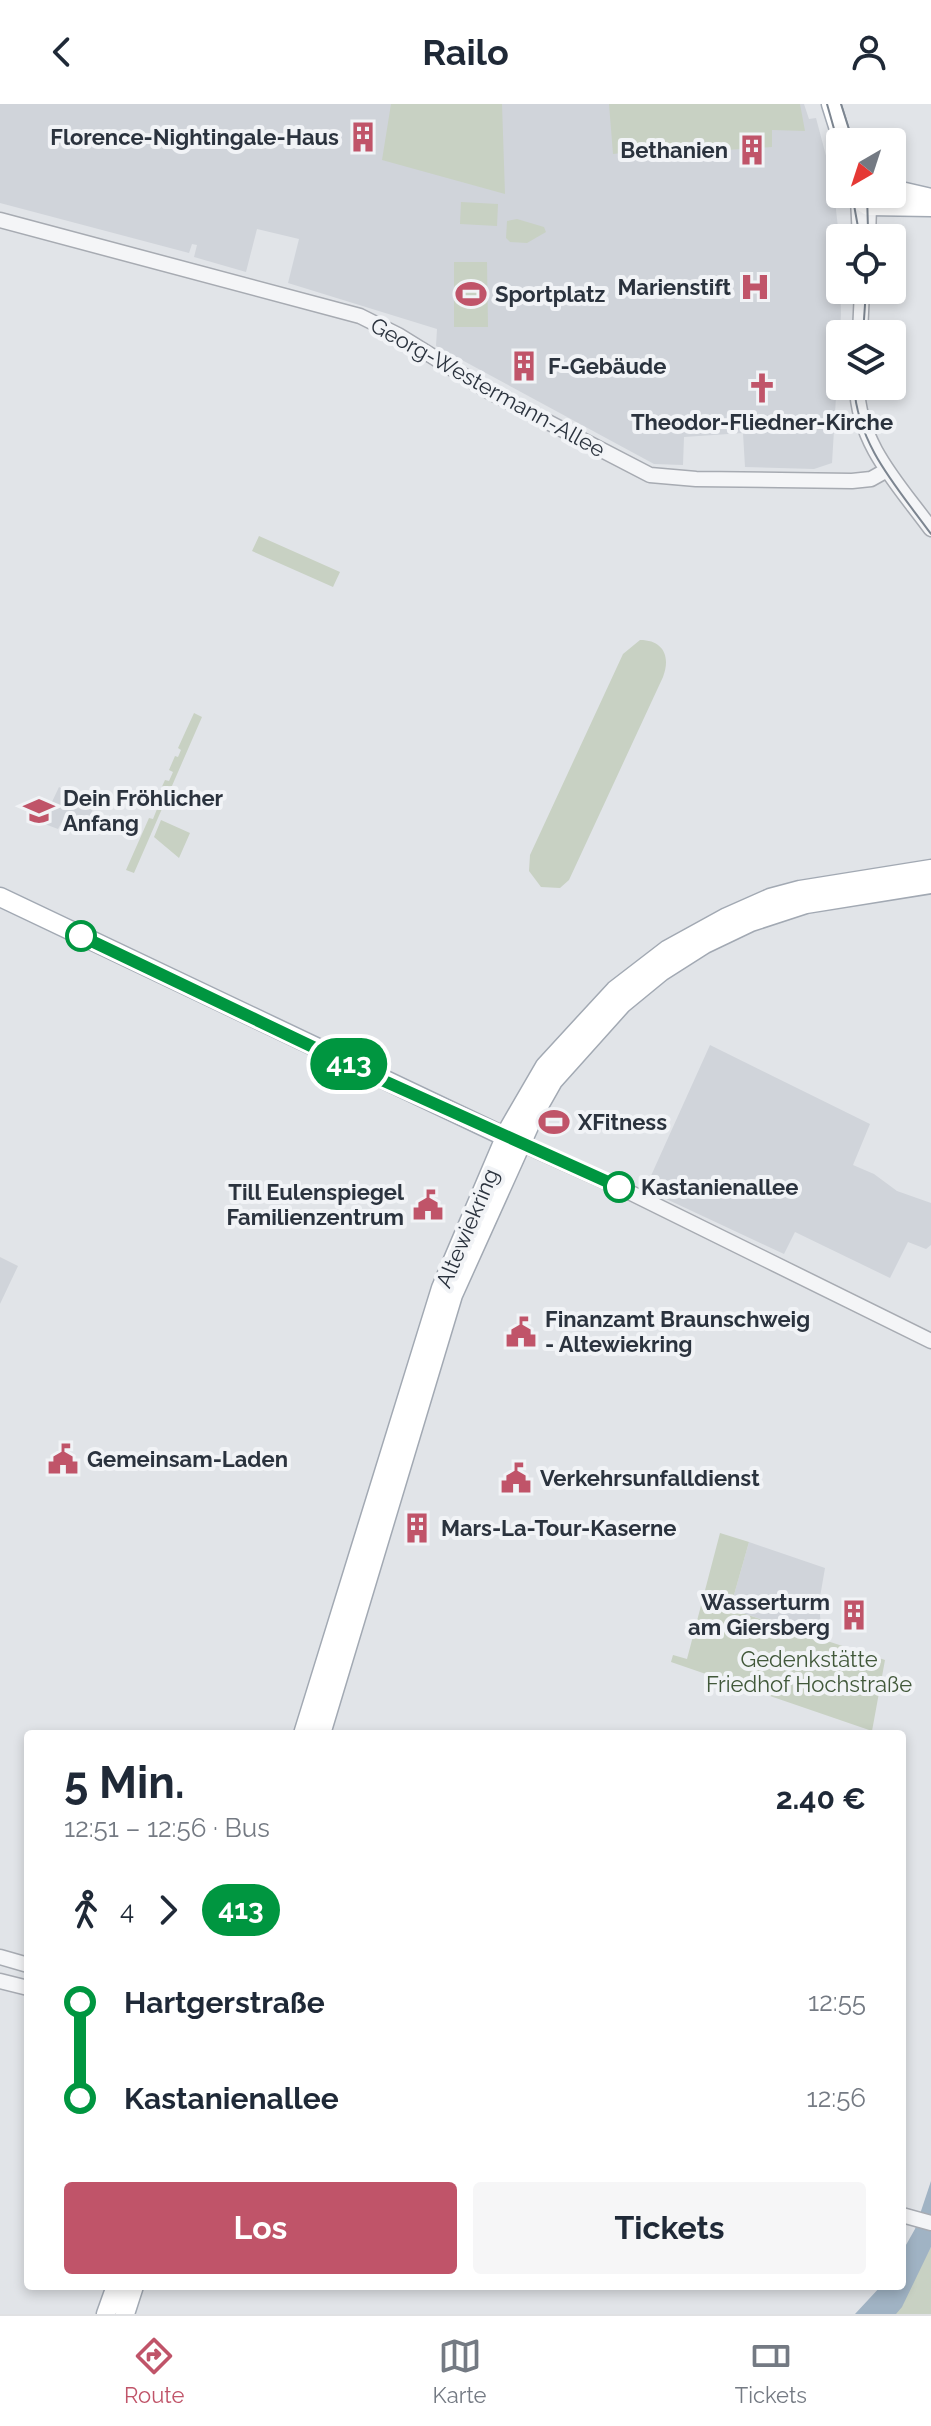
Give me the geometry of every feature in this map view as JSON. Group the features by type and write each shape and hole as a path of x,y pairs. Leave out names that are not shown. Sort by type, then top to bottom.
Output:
{"main road":[{"path":"831,104 839,128"},
{"path":"844,104 851,128"},
{"path":"906,192 931,198"},
{"path":"906,203 931,207"},
{"name":"Altewiekring","path":"322,1730 453,1295 514,1141 521,1104 545,1066 595,1009 674,945 770,898 931,869"},
{"name":"Altewiekring","path":"304,1730 441,1288 514,1141 545,1094 583,1044 622,1004 674,963 731,931 777,913 833,899 931,884"},
{"path":"0,897 514,1141"},
{"path":"106,2314 115,2290"},
{"path":"125,2314 133,2290"}],"street":[{"name":"Georg-Westermann-Allee","path":"0,220 360,316 398,335 503,399 650,475 696,479 852,481 871,479 887,470"},
{"path":"859,400 870,442 931,529"},
{"path":"514,1141 631,1193 931,1341"},
{"path":"0,1957 24,1964"},
{"path":"0,1981 24,1987"},
{"path":"906,2216 931,2223"}],"shaded area":[{"name":"Marienstift","path":"0,104 804,104 809,119 816,118 826,156 826,208 836,208 838,224 826,224 826,304 841,304 841,314 841,320 826,320 826,400 836,400 832,463 814,469 745,467 743,433 684,437 683,465 654,464 436,346 437,329 288,283 299,239 257,229 246,272 194,257 197,245 192,244 189,253 0,203"},
{"path":"59,787 94,807 83,830 63,820 58,829 42,823"},
{"path":"710,1045 870,1124 853,1165 874,1174 897,1191 931,1203 931,1245 926,1249 908,1242 890,1278 795,1232 784,1254 645,1189"},
{"path":"0,1257 18,1266 0,1304"},
{"path":"749,1542 825,1568 819,1603 822,1639 730,1609"}],"green space":[{"path":"391,104 502,104 505,194 382,160"},
{"path":"609,104 800,104 805,131 772,130 772,147 726,150 725,146 716,147 716,151 668,154 667,148 613,154"},
{"path":"461,202 498,204 497,226 460,224"},
{"path":"517,219 544,227 546,232 527,243 510,242 506,238 507,221"},
{"name":"Sportplatz","path":"454,262 487,262 488,327 454,327"},
{"path":"259,536 340,572 333,587 252,551"},
{"path":"640,640 654,643 663,651 666,662 663,677 569,880 560,888 541,887 529,871 530,855 623,654"},
{"path":"194,713 202,717 134,873 126,870 149,818 153,819 157,809 153,806 165,780 169,781 173,772 169,770 175,756 178,757 181,750 178,748"},
{"path":"161,820 190,833 179,858 154,837"},
{"name":"Gedenkstätte Friedhof Hochstraße","path":"720,1533 749,1542 730,1609 885,1660 872,1730 671,1662 673,1655 687,1659"},
{"path":"931,2247 931,2314 895,2314"}],"water":[{"path":"931,2181 931,2247 902,2307 896,2314 855,2314 877,2290 906,2290 906,2245 915,2229"}],"tram line":[{"path":"827,104 834,128"},
{"path":"841,104 849,128"},
{"path":"855,208 857,224"},
{"path":"867,208 868,224"},
{"path":"864,320 865,304"},
{"path":"856,400 863,428 881,465 931,534"}],"bus line":[{"name":"413","path":"81,936 382,1080 619,1187"}],"place":[{"name":"Florence-Nightingale-Haus","path":"363,137"},
{"name":"Bethanien","path":"752,150"},
{"name":"Marienstift","path":"755,287"},
{"name":"Sportplatz","path":"471,294"},
{"name":"F-Gebäude","path":"524,366"},
{"name":"Theodor-Fliedner-Kirche","path":"762,388"},
{"name":"Dein Fröhlicher Anfang","path":"39,811"},
{"name":"XFitness","path":"554,1122"},
{"name":"Kastanienallee","path":"619,1187"},
{"name":"Till Eulenspiegel Familienzentrum","path":"428,1205"},
{"name":"Finanzamt Braunschweig - Altewiekring","path":"521,1332"},
{"name":"Gemeinsam-Laden","path":"63,1459"},
{"name":"Verkehrsunfalldienst","path":"516,1478"},
{"name":"Mars-La-Tour-Kaserne","path":"417,1528"},
{"name":"Wasserturm am Giersberg","path":"854,1615"}]}
